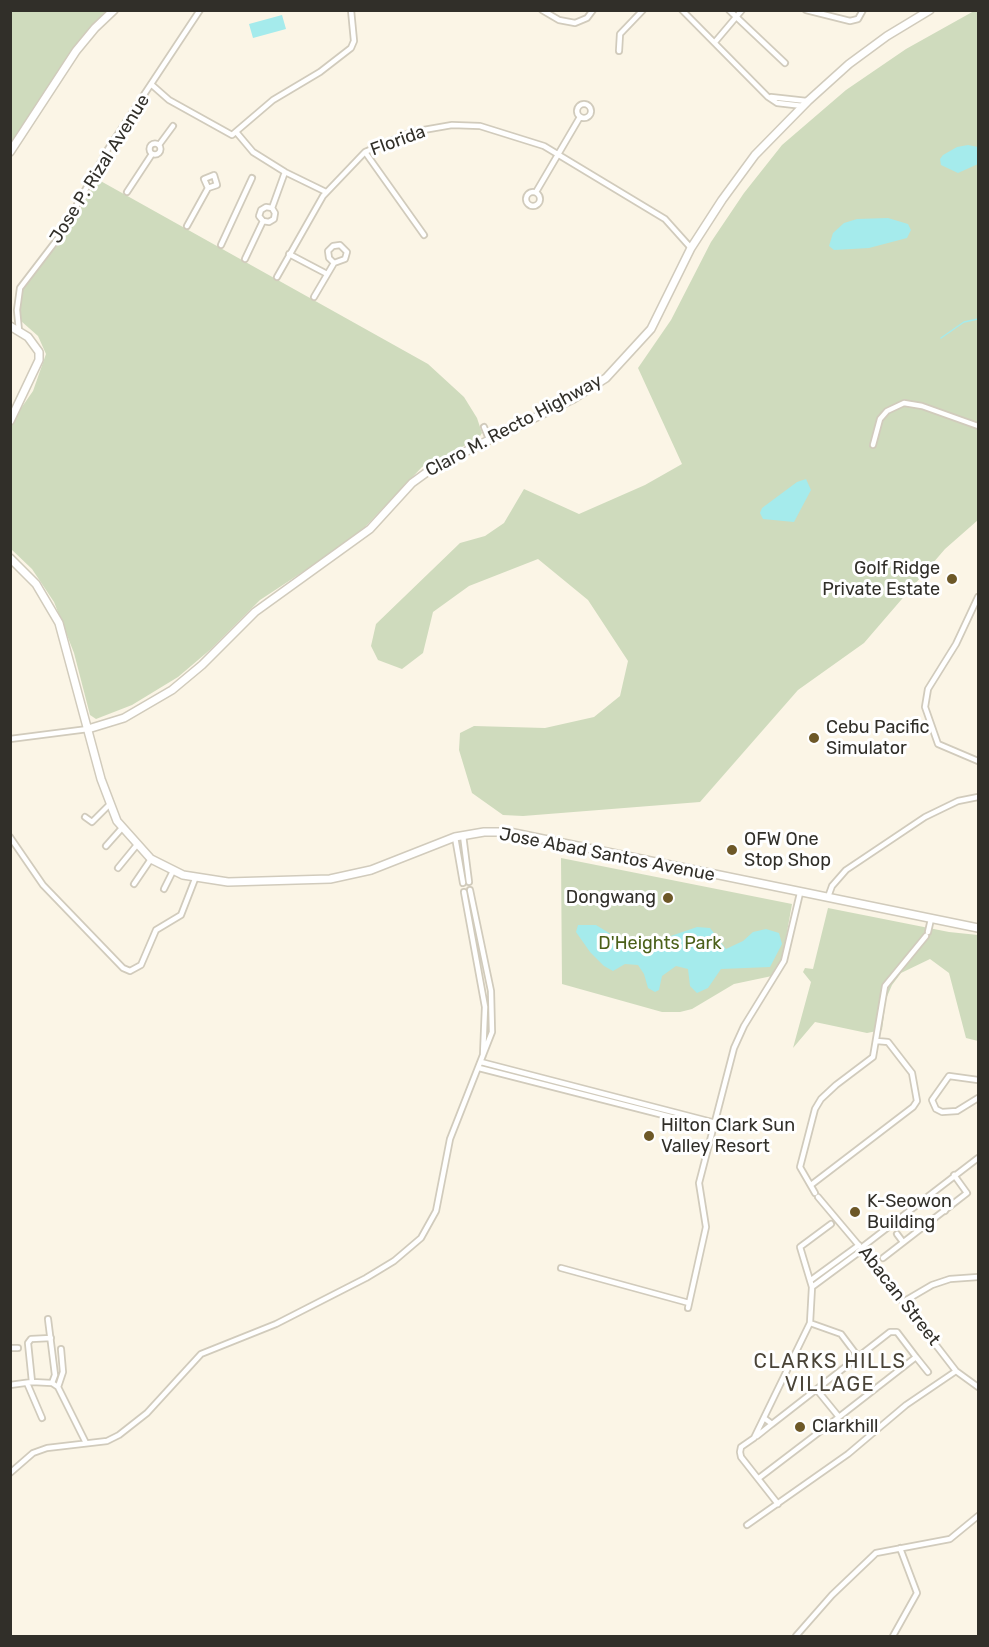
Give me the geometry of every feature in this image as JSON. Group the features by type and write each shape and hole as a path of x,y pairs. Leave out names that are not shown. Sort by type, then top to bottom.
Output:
{"main road":[{"path":"10,152 80,45 114,10"},
{"name":"Claro M. Recto Highway","path":"88,729 124,718 172,690 202,665 255,612 370,529 420,477 441,463 573,399 612,373 651,329 691,248 748,163 805,104 874,45 930,10"},
{"path":"10,326 37,347 39,360 10,421"},
{"name":"Jose Abad Santos Avenue","path":"10,558 36,584 59,622 109,805 136,846 151,859 174,871 195,879 248,882 344,878 459,836 484,832 517,834 978,928"}],"street":[{"name":"Jose P. Rizal Avenue","path":"19,331 17,310 20,288 59,237 108,149 200,10"},
{"path":"152,85 169,100 230,135 237,133 273,100 318,73 351,48 354,41 351,10"},
{"path":"542,10 559,20 575,23 587,18 594,10"},
{"path":"619,51 620,34 643,10"},
{"path":"682,10 768,97 777,103 805,104"},
{"path":"729,10 785,63"},
{"path":"715,42 742,10"},
{"path":"806,10 850,21 858,19 862,10"},
{"path":"536,192 580,117"},
{"name":"Florida","path":"277,277 326,192 365,152 412,132 452,125 489,128 544,146 665,219 691,248"},
{"path":"127,192 152,154 159,152 159,145 173,126"},
{"path":"237,133 253,152 285,172 326,192"},
{"path":"152,154 150,146 159,145"},
{"path":"365,152 424,235"},
{"path":"263,221 269,222 274,219 275,213 272,208 285,172"},
{"path":"221,245 252,178"},
{"path":"187,226 208,188"},
{"path":"263,221 260,216 261,210 266,207 272,208"},
{"path":"244,259 263,221"},
{"path":"340,245 346,250 346,257 342,263 334,263 329,258 328,251 333,246 340,245"},
{"path":"289,254 327,274"},
{"path":"314,297 334,263"},
{"path":"873,445 880,419 886,411 904,404 922,406 978,426"},
{"path":"484,427 489,439"},
{"path":"978,597 956,644 928,689 925,707 938,744 978,761"},
{"path":"10,739 88,729"},
{"path":"827,898 832,886 846,870 925,817 958,801 978,797"},
{"path":"85,817 92,822 109,805"},
{"path":"106,846 122,828"},
{"path":"459,836 466,883"},
{"path":"10,837 43,885 123,968 130,970 141,965 156,930 181,915 195,879"},
{"path":"118,868 136,846"},
{"path":"134,884 151,859"},
{"path":"164,889 174,871"},
{"path":"10,1473 33,1453 47,1448 107,1441 119,1435 147,1413 201,1354 276,1324 366,1278 394,1261 421,1238 432,1222 447,1148 492,1032 493,1016 489,979 467,891"},
{"path":"561,1268 689,1305 706,1227 699,1183 738,1036 784,961 801,893"},
{"path":"811,1185 913,1107 917,1101 912,1073 888,1042 877,1041 885,986 927,934 932,920"},
{"name":"Abacan Street","path":"877,1041 873,1057 820,1099 815,1109 800,1167 816,1195 861,1247 956,1371 978,1387"},
{"path":"482,1060 715,1125"},
{"path":"479,1068 715,1125"},
{"path":"978,1080 949,1076 932,1100 936,1109 942,1112 957,1111 978,1098"},
{"path":"812,1287 978,1158"},
{"path":"883,1258 967,1193 954,1175"},
{"path":"938,1201 945,1211"},
{"path":"754,1438 810,1323 812,1287 800,1247 831,1224"},
{"path":"897,1234 903,1242"},
{"path":"811,1280 861,1247"},
{"path":"903,1302 932,1285 950,1279 978,1277"},
{"path":"48,1319 55,1375 52,1383"},
{"path":"810,1323 841,1334 859,1358"},
{"path":"778,1504 741,1457 741,1447 894,1331 928,1372"},
{"path":"42,1418 30,1382 28,1343 31,1339 51,1338"},
{"path":"10,1348 18,1348"},
{"path":"58,1387 63,1372 61,1349"},
{"path":"759,1478 916,1357"},
{"path":"747,1525 848,1454 906,1405 956,1371"},
{"path":"10,1385 30,1382 52,1383 58,1387 86,1443"},
{"path":"817,1390 839,1417"},
{"path":"764,1418 772,1424"},
{"path":"796,1636 832,1595 876,1553 950,1539 978,1516"},
{"path":"893,1636 917,1593 900,1548"}],"green space":[{"path":"11,11 109,11 92,25 76,44 11,145"},
{"path":"974,11 978,11 978,520 945,549 864,643 798,690 700,802 523,816 503,815 472,793 459,750 460,733 474,726 545,728 594,717 620,696 628,661 588,600 538,559 469,586 433,612 423,653 402,669 378,660 371,646 376,624 460,543 485,536 504,523 524,489 579,514 645,485 682,464 638,368 671,320 711,242 744,193 782,145 846,90 906,49"},
{"path":"97,179 428,364 464,397 477,418 482,433 478,439 422,467 365,527 327,556 260,600 211,649 178,677 132,705 96,719 90,715 74,653 54,602 32,569 11,549 10,424 33,391 46,354 38,336 21,321 19,310 22,288 65,236"},
{"name":"D'Heights Park","path":"561,858 792,904 782,960 772,976 734,984 692,1009 680,1012 662,1012 562,984"},
{"path":"828,908 949,932 978,935 978,1041 966,1038 949,973 930,959 901,973 892,985 886,999 882,1030 867,1033 815,1022 793,1048 811,982 803,972 805,968 813,969"}],"water":[{"path":"282,15 286,29 253,38 249,24"},
{"path":"968,145 978,147 978,164 958,173 941,165 940,159 943,155 957,147"},
{"path":"888,218 908,224 911,230 907,238 869,248 834,250 829,246 833,233 844,223 857,219"},
{"path":"806,479 811,490 794,522 763,519 760,513 762,508 797,482"},
{"path":"578,925 596,925 622,941 668,937 697,927 710,928 726,949 743,941 753,932 766,929 779,933 782,944 770,967 721,969 708,988 697,993 690,986 688,969 676,966 662,976 659,990 655,992 648,988 644,974 638,965 625,964 613,971 604,966 590,952 576,932"}],"waterway":[{"path":"941,338 964,322 978,319"}],"place":[{"name":"Golf Ridge Private Estate","path":"952,579"},
{"name":"Cebu Pacific Simulator","path":"814,738"},
{"name":"OFW One Stop Shop","path":"732,850"},
{"name":"Dongwang","path":"668,898"},
{"name":"Hilton Clark Sun Valley Resort","path":"649,1136"},
{"name":"K-Seowon Building","path":"855,1212"},
{"name":"Clarkhill","path":"800,1427"}],"district":[{"name":"CLARKS HILLS VILLAGE","path":"830,1374"}]}
